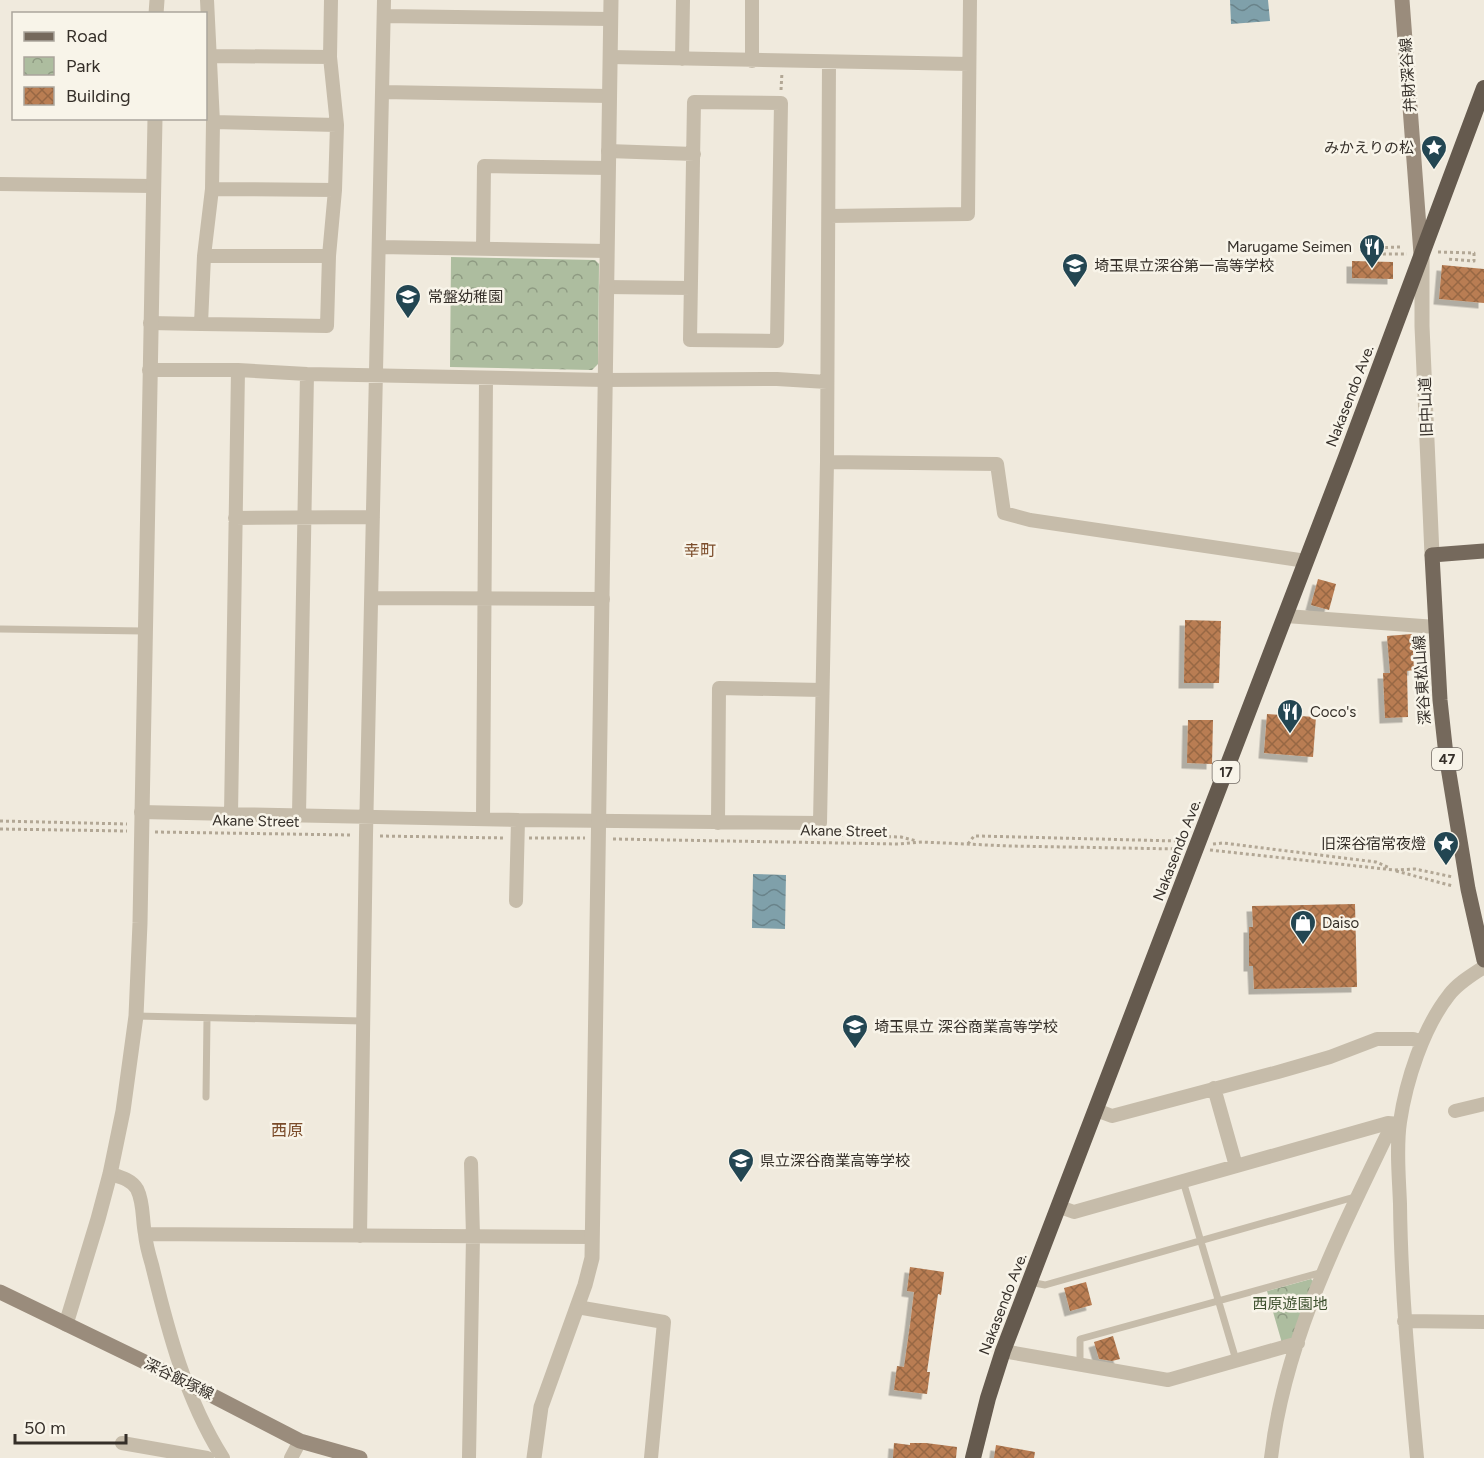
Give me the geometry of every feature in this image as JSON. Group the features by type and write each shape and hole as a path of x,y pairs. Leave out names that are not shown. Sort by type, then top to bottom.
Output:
{"highway":[{"name":"Nakasendo Ave.","path":"974,1458 988,1398 1004,1351 1286,616 1484,88"}],"main road":[{"name":"弁財深谷線","path":"1402,0 1422,258"},
{"path":"1432,555 1484,552"},
{"name":"深谷東松山線","path":"1432,555 1446,755 1467,886 1482,940 1484,960"},
{"name":"深谷飯塚線","path":"0,1292 186,1382 300,1441 360,1458"}],"street":[{"path":"201,324 204,255 212,189 213,122 207,0"},
{"path":"150,323 327,326 337,125 330,57 331,0"},
{"path":"360,1236 366,816 384,0"},
{"path":"534,1458 541,1407 590,1272 592,1237 611,0"},
{"path":"681,59 683,0"},
{"path":"752,0 752,61"},
{"path":"829,216 968,214 970,0"},
{"path":"384,16 611,19"},
{"path":"209,56 330,57"},
{"path":"611,57 969,64"},
{"path":"141,812 518,820 820,823 827,462 829,62"},
{"path":"382,92 609,96"},
{"path":"694,102 781,103 777,341 690,340 694,102"},
{"path":"66,1324 110,1174 123,1111 136,1016 140,923 154,120"},
{"path":"213,122 337,125"},
{"path":"608,151 694,154"},
{"path":"483,249 484,166 608,168"},
{"path":"0,184 153,186"},
{"path":"212,189 335,190"},
{"path":"379,247 607,251"},
{"path":"204,255 329,256"},
{"name":"旧中山道","path":"1422,258 1422,326 1432,555"},
{"path":"606,287 691,288"},
{"path":"149,370 238,370 307,374 604,380 827,381"},
{"path":"231,814 238,370"},
{"path":"299,815 307,374"},
{"path":"483,819 486,378"},
{"path":"827,462 997,464 1004,513 1041,522 1306,561"},
{"path":"235,518 373,517"},
{"path":"371,598 603,599"},
{"path":"1286,616 1436,627"},
{"path":"718,823 719,688 822,690"},
{"path":"516,901 518,820"},
{"path":"1417,1458 1404,1321 1399,1124 1422,1042 1447,997 1456,987 1484,967"},
{"path":"1096,1110 1112,1116 1299,1066 1377,1039 1413,1039 1422,1042"},
{"path":"1214,1088 1236,1166"},
{"path":"1455,1111 1484,1104"},
{"path":"1060,1207 1074,1212 1388,1123 1399,1124"},
{"path":"1271,1458 1283,1392 1323,1272 1386,1137 1399,1124"},
{"path":"469,1458 473,1236 471,1163"},
{"path":"110,1174 126,1179 137,1190 163,1307 186,1382 197,1412 223,1458"},
{"path":"145,1234 592,1237"},
{"path":"577,1307 664,1322 651,1458"},
{"path":"1404,1321 1484,1322"},
{"path":"1004,1351 1168,1380 1298,1343"},
{"path":"291,1458 300,1441"},
{"path":"122,1443 207,1458"}],"lane":[{"path":"0,629 144,631"},
{"path":"136,1016 363,1021"},
{"path":"206,1097 207,1018"},
{"path":"1183,1181 1236,1360"},
{"path":"1030,1282 1045,1286 1358,1196"},
{"path":"1080,1365 1080,1339 1323,1272"}],"path":[{"path":"781,103 782,61"},
{"path":"1400,247 1373,248 1374,254 1402,254"},
{"path":"1447,251 1474,253 1474,261 1447,259"},
{"path":"0,821 127,824"},
{"path":"0,830 127,831"},
{"name":"Akane Street","path":"152,832 359,835"},
{"path":"374,835 381,837 502,838 510,836"},
{"path":"968,844 975,836 979,836 1176,841 1186,844"},
{"path":"525,837 578,840 587,838"},
{"name":"Akane Street","path":"614,839 898,844 922,842 1074,847"},
{"path":"1211,844 1222,843 1376,862 1411,876 1467,886"},
{"path":"1318,861 1394,870 1415,869 1445,875 1467,886"}],"green space":[{"path":"451,257 595,260 599,264 598,364 592,370 450,367"},
{"name":"西原遊園地","path":"1311,1279 1315,1283 1298,1336 1282,1343 1267,1291"}],"water":[{"path":"1230,0 1268,0 1270,21 1231,24"},
{"path":"753,874 786,875 785,929 752,928"}],"building":[{"name":"Marugame Seimen","path":"1352,261 1393,262 1393,279 1352,278"},
{"path":"1442,265 1484,269 1484,303 1439,299"},
{"path":"1318,579 1336,584 1329,610 1311,605"},
{"path":"1185,620 1221,621 1219,683 1184,683"},
{"path":"1412,634 1414,670 1407,671 1408,717 1385,718 1383,673 1390,673 1387,636"},
{"name":"Coco's","path":"1267,714 1316,717 1313,757 1264,753"},
{"path":"1188,720 1213,720 1212,764 1187,763"},
{"name":"Daiso","path":"1355,904 1357,987 1254,989 1253,966 1249,966 1249,927 1253,927 1252,906"},
{"path":"910,1267 944,1272 941,1295 938,1294 927,1372 930,1372 927,1394 894,1390 897,1366 904,1367 910,1325 914,1292 907,1291"},
{"path":"1086,1282 1092,1305 1070,1311 1064,1288"},
{"path":"1113,1336 1120,1359 1112,1361 1099,1359 1094,1342"},
{"path":"894,1443 910,1445 910,1443 926,1443 957,1447 956,1458 893,1458"},
{"path":"996,1445 1035,1452 1034,1458 994,1458"}],"place":[{"name":"みかえりの松","path":"1434,171"},
{"name":"Marugame Seimen","path":"1372,270"},
{"name":"埼玉県立深谷第一高等学校","path":"1075,289"},
{"name":"常盤幼稚園","path":"408,320"},
{"name":"Coco's","path":"1290,735"},
{"name":"旧深谷宿常夜燈","path":"1446,867"},
{"name":"Daiso","path":"1303,946"},
{"name":"埼玉県立 深谷商業高等学校","path":"855,1050"},
{"name":"県立深谷商業高等学校","path":"741,1184"}],"district":[{"name":"幸町","path":"700,550"},
{"name":"西原","path":"287,1130"}]}
